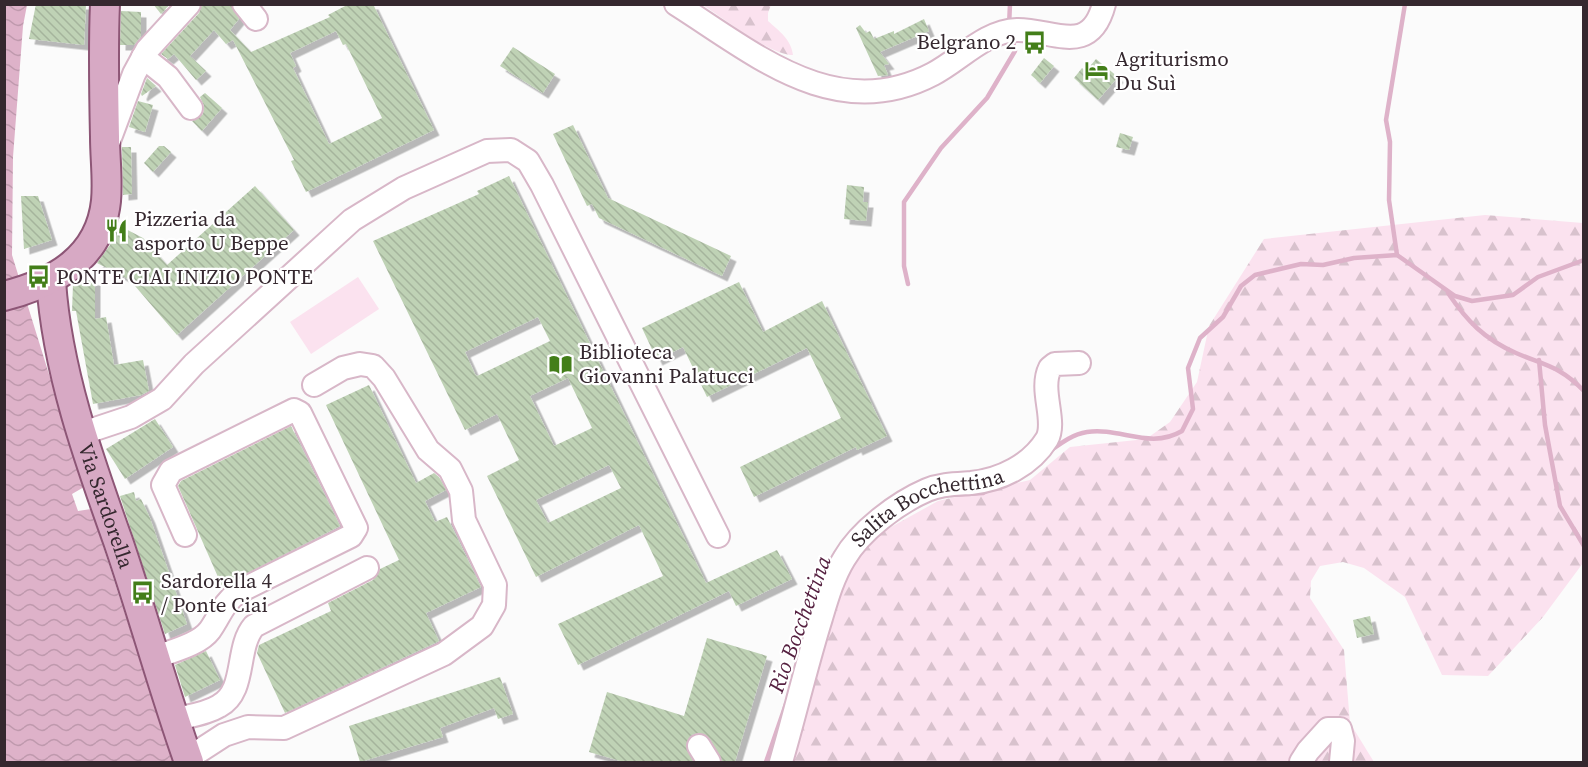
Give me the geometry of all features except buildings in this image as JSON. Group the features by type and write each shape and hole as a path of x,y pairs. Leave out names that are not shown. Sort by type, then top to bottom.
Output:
{"main road":[{"name":"Via Sardorella","path":"105,4 106,199 98,233 77,262 28,289 58,343 96,483 118,542 173,720 188,761"}],"street":[{"path":"105,150 134,74 143,57 189,4"},
{"path":"676,4 782,71 830,89 857,92 878,91 917,81 935,73 987,39 1017,30 1048,36 1080,36 1092,29 1101,16 1104,4"},
{"path":"143,57 168,77 191,108"},
{"path":"83,434 131,417 162,399 194,364 352,220 404,188 461,162 487,151 511,150 528,161 542,185 718,536"},
{"name":"Salita Bocchettina","path":"781,762 826,602 839,568 851,549 888,515 925,490 941,485 989,480 1009,473 1023,464 1039,450 1050,432 1046,394 1050,368 1056,364 1078,363"},
{"path":"188,761 224,735 248,727 284,728 444,654 482,626 494,605 495,585 464,520 461,491 450,469 428,450 384,378 373,366 360,364 343,368 314,385"},
{"path":"154,658 202,637 209,631 226,602 238,592 351,537 356,528 300,413 294,410 171,471 163,485 185,535"},
{"path":"173,720 208,711 227,701 235,687 244,640 254,626 367,568"},
{"path":"1301,762 1328,729 1340,729 1343,741 1341,762"}],"green space":[{"path":"703,5 771,5 768,21 787,40 793,55 760,43"},
{"path":"1485,215 1583,223 1583,563 1543,617 1488,676 1442,675 1405,597 1364,568 1343,562 1320,566 1311,581 1310,598 1344,650 1350,723 1374,762 787,762 825,619 855,547 938,501 1030,480 1070,447 1146,439 1170,422 1197,382 1209,326 1264,239"},
{"path":"358,277 379,309 311,354 290,322"}],"water":[{"path":"4,5 27,5 23,26 13,157 12,255 84,487 72,494 78,511 91,509 173,762 5,762"}],"waterway":[{"path":"1009,26 1010,4"},
{"path":"1397,255 1389,200 1390,142 1386,120 1405,4"},
{"path":"908,284 904,266 904,202 941,148 987,98 1015,51 1012,37"},
{"name":"Rio Bocchettina","path":"1050,451 1072,437 1087,432 1111,432 1158,438 1182,431 1193,409 1188,368 1200,338 1223,317 1241,286 1255,275 1301,264 1323,265 1354,258 1397,255 1455,296 1472,301 1513,295 1538,277 1584,260"},
{"path":"1448,293 1469,321 1485,335 1505,348 1552,367 1584,391"},
{"path":"1539,360 1545,425 1560,506 1584,546"},
{"name":"Rio Bocchettina","path":"951,495 983,493 990,489"},
{"name":"Rio Bocchettina","path":"766,762 786,704"}],"place":[{"name":"Belgrano 2","path":"1034,42"},
{"name":"Agriturismo Du Suì","path":"1097,71"},
{"name":"Pizzeria da asporto U Beppe","path":"116,231"},
{"name":"PONTE CIAI INIZIO PONTE","path":"38,277"},
{"name":"Biblioteca Giovanni Palatucci","path":"561,364"},
{"name":"Sardorella 4 / Ponte Ciai","path":"143,593"}]}
